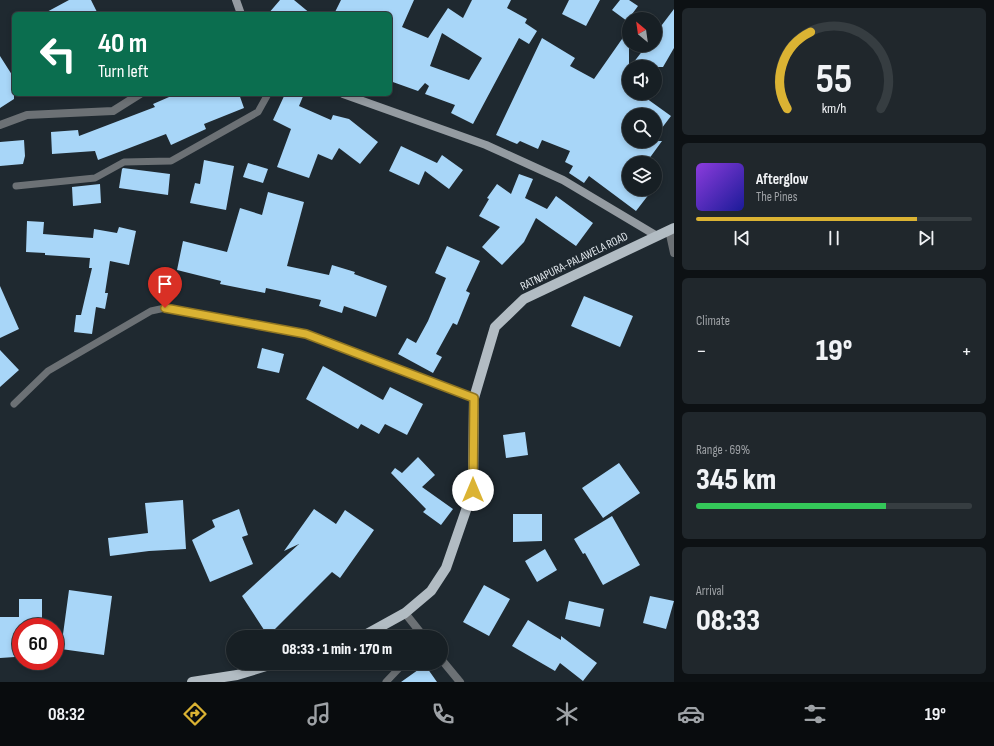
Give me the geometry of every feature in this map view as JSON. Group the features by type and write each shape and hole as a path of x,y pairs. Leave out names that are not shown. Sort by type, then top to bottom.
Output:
{"main road":[{"name":"RATNAPURA-PALAWELA ROAD","path":"374,630 404,613 431,591 446,568 473,490 474,398 495,327 524,299 671,229"},
{"path":"192,682 237,675 253,670"}],"street":[{"path":"236,0 240,12"},
{"path":"0,125 27,115 113,111 137,96"},
{"path":"348,96 486,145 564,180 657,236"},
{"path":"671,229 674,253"},
{"path":"404,613 418,630"},
{"path":"448,667 460,682"}],"lane":[{"path":"16,186 95,178 124,162 171,161 258,112 267,96"},
{"path":"14,404 48,371 151,311 165,308 306,334 474,398"},
{"path":"386,682 397,670"}],"building":[{"path":"69,0 91,0 97,12 47,12"},
{"path":"280,0 294,0 309,12 270,12"},
{"path":"341,0 414,0 402,27 428,38 448,8 463,18 472,0 511,0 507,8 527,19 525,23 537,31 529,44 519,38 473,124 451,113 455,105 425,94 429,86 425,83 418,91 392,82 392,12 335,12","holes":["442,33 482,58 469,80 430,66"]},
{"path":"569,0 600,0 586,26 562,14"},
{"path":"620,0 629,0 638,6 634,12 622,12 622,17 612,10"},
{"path":"674,9 674,48 663,67 662,60 635,60 642,52 662,52 662,25"},
{"path":"542,38 575,58 570,66 594,79 622,39 622,52 629,52 629,60 622,60 622,100 649,100 660,108 622,108 622,148 657,148 651,156 622,156 622,196 648,196 636,211 589,176 584,183 569,173 573,166 565,162 570,151 542,140 538,149 520,141 517,144 496,135"},
{"path":"0,56 12,75 12,96 14,96 14,99 0,108"},
{"path":"171,96 240,96 244,108 204,124 206,129 171,145 166,134 98,160 95,151 52,154 51,132 78,130 79,136 155,107 153,104"},
{"path":"284,96 303,96 299,106 331,120 333,115 349,119 378,142 360,164 339,148 332,160 318,154 309,178 277,167 291,129 273,120"},
{"path":"662,110 671,116 662,128"},
{"path":"24,140 25,156 23,164 0,166 0,142"},
{"path":"401,146 437,163 442,155 463,170 449,189 425,171 419,185 389,171"},
{"path":"204,160 234,166 226,210 190,203 195,183 200,184"},
{"path":"248,163 268,169 263,183 243,177"},
{"path":"123,168 170,174 168,195 119,188"},
{"path":"519,174 533,179 525,198 547,209 556,196 593,223 576,246 536,218 524,242 502,265 482,247 500,227 479,216 489,199 487,198 497,184 511,194"},
{"path":"100,184 101,203 73,206 72,187"},
{"path":"268,192 304,202 287,266 329,275 332,265 355,272 354,274 387,286 376,317 344,306 342,313 319,306 321,300 266,288 265,293 220,284 221,281 177,270 183,241 227,252 240,208 262,215"},
{"path":"27,221 44,222 43,234 93,238 94,229 117,233 119,227 136,231 129,265 110,261 105,293 108,293 105,309 96,307 92,334 74,332 76,315 81,315 92,268 89,268 90,258 45,255 45,253 26,252"},
{"path":"447,246 480,261 466,291 470,293 457,325 453,323 436,354 442,357 433,373 398,354 407,338 416,343 428,321 446,278 435,273"},
{"path":"0,286 19,329 0,338"},
{"path":"584,296 633,316 620,347 571,326"},
{"path":"262,348 284,354 279,373 257,368"},
{"path":"0,350 19,370 0,387"},
{"path":"323,366 383,400 390,387 423,404 407,435 385,424 379,434 361,424 358,429 306,399"},
{"path":"525,432 528,455 506,458 503,435"},
{"path":"418,457 435,475 422,487 453,509 441,525 423,512 426,509 391,473 395,468 402,473"},
{"path":"619,463 640,493 603,518 582,488"},
{"path":"183,500 186,549 149,551 110,556 108,538 148,533 145,503"},
{"path":"239,509 248,535 242,537 253,564 210,582 192,540 215,527 212,520"},
{"path":"314,509 336,524 345,510 374,530 340,578 332,572 274,630 264,630 242,596 299,544 284,551"},
{"path":"513,514 542,514 542,541 513,542"},
{"path":"612,516 640,565 603,585 585,553 583,554 574,539"},
{"path":"545,549 557,570 537,582 525,561"},
{"path":"484,585 510,599 489,636 463,622"},
{"path":"69,590 112,596 104,655 64,649 64,627"},
{"path":"650,596 674,601 666,629 643,623"},
{"path":"19,599 42,599 42,618 12,618 12,657 0,658 0,617 19,617"},
{"path":"569,601 604,609 600,627 565,619"},
{"path":"528,620 561,640 561,636 597,663 583,681 560,663 555,671 512,646"},
{"path":"418,670 429,670 437,682 401,682"}],"route":[{"path":"165,308 306,334 474,398 473,490"}]}
